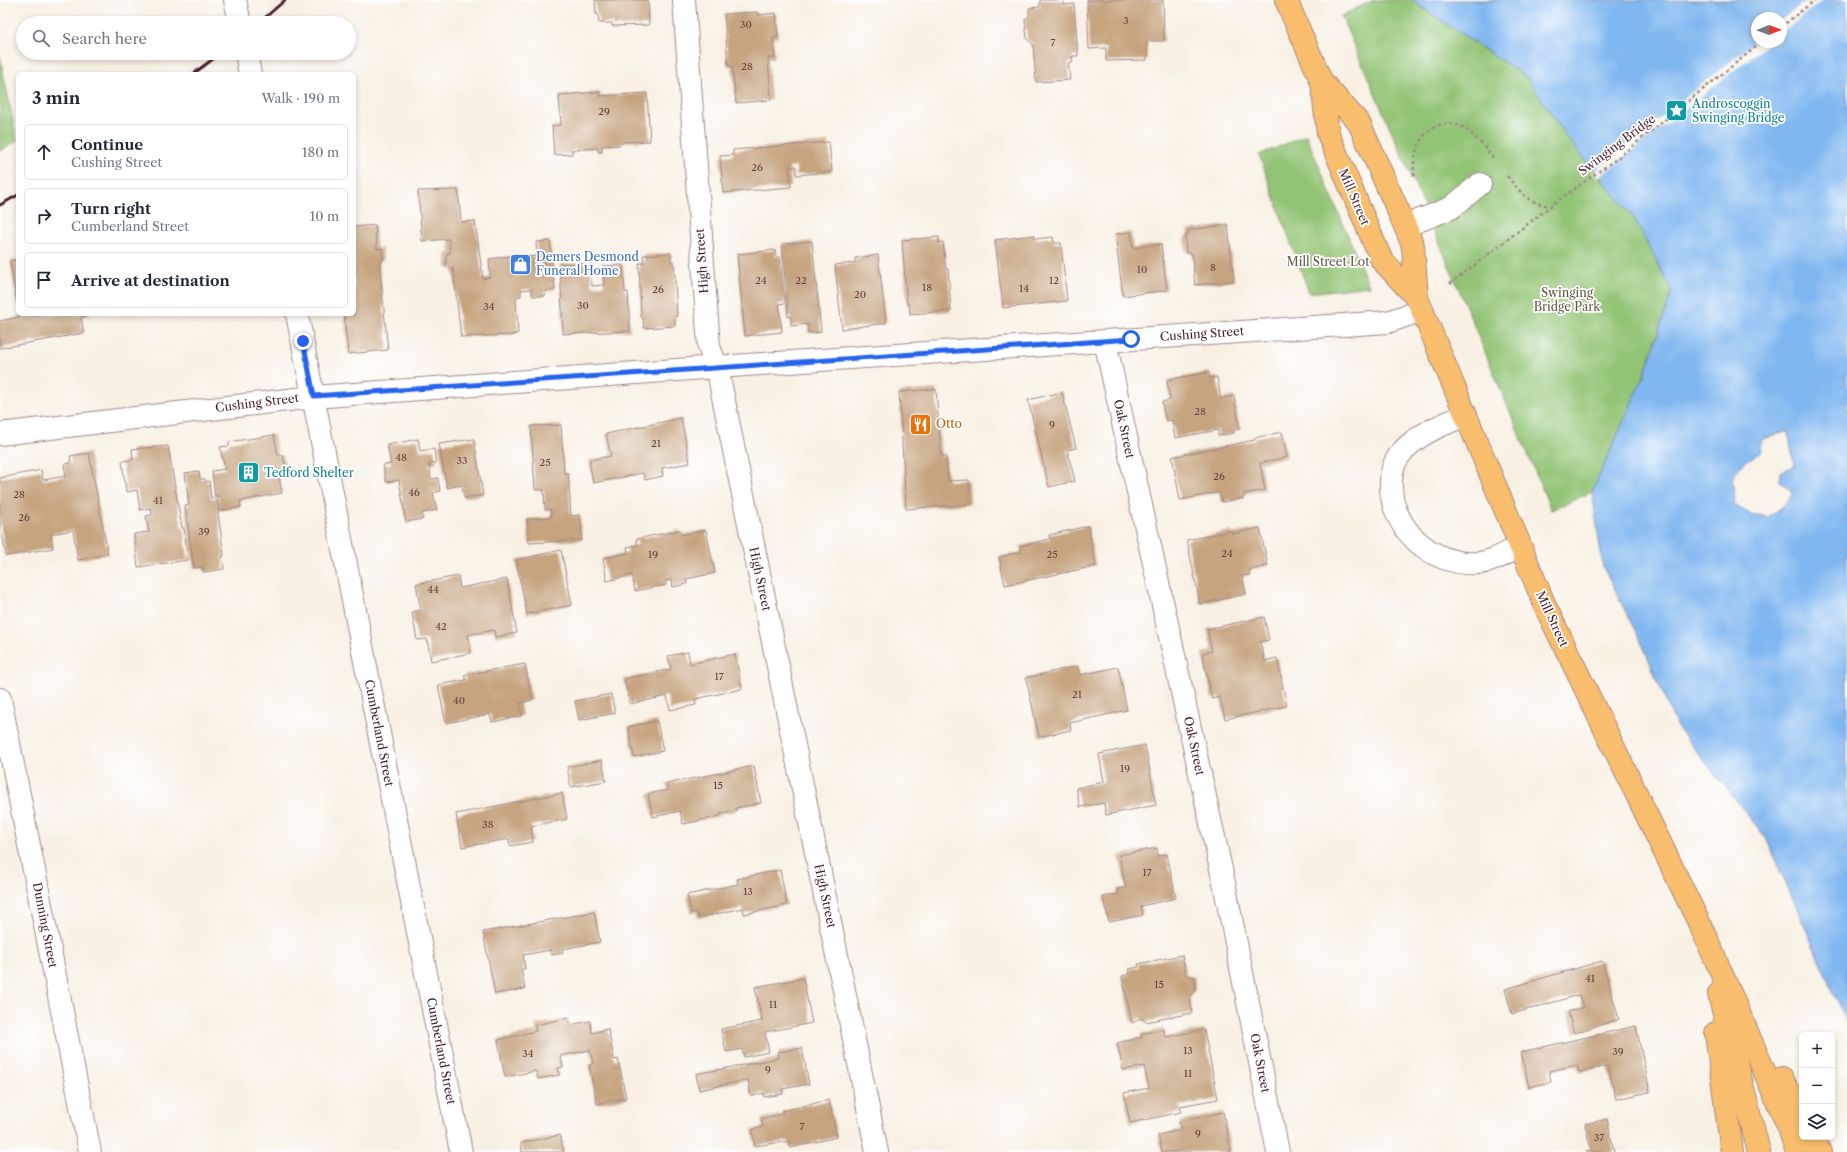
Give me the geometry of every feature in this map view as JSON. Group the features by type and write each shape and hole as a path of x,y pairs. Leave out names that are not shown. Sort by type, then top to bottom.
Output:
{"highway":[{"name":"Mill Street","path":"1286,0 1322,82 1328,134 1381,259 1420,304"},
{"name":"Mill Street","path":"1322,82 1359,123 1413,246 1420,304 1547,610 1704,933"},
{"path":"1704,933 1799,1110"},
{"path":"1704,933 1732,1152"},
{"path":"1704,933 1759,1152"},
{"path":"1704,933 1789,1128 1796,1152"},
{"path":"1814,1140 1820,1152"}],"street":[{"path":"235,0 238,16"},
{"name":"High Street","path":"684,0 708,347 717,367 877,1152"},
{"path":"247,60 250,72"},
{"path":"1405,226 1451,208 1480,184"},
{"name":"Cushing Street","path":"0,434 314,396 717,367 1388,322 1420,304"},
{"name":"Cumberland Street","path":"297,316 460,1152"},
{"name":"Oak Street","path":"1105,341 1224,882 1278,1152"},
{"path":"1466,415 1434,428 1418,438 1402,451 1392,470 1390,494 1398,518 1410,536 1425,549 1443,557 1461,562 1477,564 1488,562 1520,546"},
{"name":"Dunning Street","path":"0,699 90,1152"}],"path":[{"path":"1787,22 1815,0"},
{"name":"Swinging Bridge","path":"1450,284 1556,202 1615,160 1755,48"}],"green space":[{"name":"Swinging Bridge Park","path":"1374,0 1411,0 1527,78 1568,139 1634,218 1672,291 1645,373 1592,492 1551,510 1419,194 1341,16"},
{"path":"0,56 16,142 0,151"},
{"name":"Mill Street Lot","path":"1306,135 1369,286 1309,293 1259,155"}],"water":[{"path":"1411,0 1847,0 1847,1023 1766,838 1677,727 1643,646 1603,567 1592,492 1645,373 1672,291 1634,218 1568,139 1527,78","holes":["1789,431 1794,466 1781,472 1780,481 1793,493 1782,507 1768,517 1750,514 1734,505 1735,498 1732,481 1736,470 1745,462 1760,453 1763,439"]}],"pier":[{"path":"1807,0 1823,0 1787,28 1787,15"},
{"name":"Androscoggin Swinging Bridge","path":"1751,45 1751,48 1762,48 1598,178 1593,172"}],"building":[{"path":"595,0 648,0 649,25 612,26 612,23 599,23 598,14 596,14"},
{"path":"1040,0 1064,0 1064,5 1074,4 1078,56 1072,56 1073,62 1068,63 1070,80 1036,82 1033,44 1027,39 1025,19 1029,17 1029,8 1040,7"},
{"path":"1087,0 1163,0 1164,41 1147,41 1147,60 1106,61 1106,48 1089,49"},
{"path":"757,12 758,15 776,13 778,37 773,38 775,58 768,58 771,100 736,103 732,66 728,66 724,14"},
{"path":"600,92 600,96 647,93 650,141 624,142 619,145 602,146 602,152 598,152 598,148 572,150 572,154 554,155 552,126 561,125 559,95"},
{"path":"829,142 832,172 796,175 796,166 789,167 791,187 723,193 720,156 733,155 733,150"},
{"name":"Demers Desmond Funeral Home","path":"458,190 461,222 475,221 483,279 490,277 489,259 517,255 517,258 537,256 536,242 550,241 555,290 545,291 545,296 533,296 531,289 521,290 521,296 516,297 518,333 512,335 461,337 453,268 446,268 446,254 450,253 449,239 422,241 418,191"},
{"path":"375,225 377,249 382,248 383,261 379,261 388,350 348,354 344,316 356,316 356,227"},
{"path":"1228,225 1234,281 1195,285 1192,253 1186,253 1185,235 1188,235 1188,230"},
{"path":"1131,232 1133,248 1161,244 1167,290 1123,296 1115,234"},
{"path":"1034,235 1034,239 1053,237 1054,243 1061,243 1067,301 1003,308 995,240"},
{"path":"939,237 939,243 943,242 946,269 948,269 951,311 910,314 909,304 907,304 902,240"},
{"path":"812,241 821,332 808,333 808,324 791,326 791,316 788,317 782,244"},
{"path":"775,250 776,257 780,257 785,303 779,304 782,332 745,336 737,254"},
{"path":"671,253 671,262 674,262 677,316 675,317 675,326 644,328 643,318 641,317 639,263 644,263 643,255"},
{"path":"878,255 886,323 842,329 835,265 855,263 855,258"},
{"path":"16,260 16,299 10,261"},
{"path":"590,263 592,286 604,285 603,266 623,265 625,292 628,292 630,331 563,334 560,264"},
{"path":"86,316 81,317 84,333 0,348 0,321 19,317"},
{"path":"1209,372 1210,378 1217,377 1221,399 1234,396 1240,429 1234,430 1234,433 1218,436 1218,430 1175,438 1172,420 1166,421 1162,402 1170,400 1167,380"},
{"name":"Otto","path":"936,389 941,456 946,456 948,481 969,480 970,504 906,509 899,392"},
{"path":"1062,392 1076,448 1067,450 1075,481 1049,487 1028,400"},
{"path":"681,418 690,463 662,468 663,476 645,480 643,473 593,483 589,460 611,456 606,434"},
{"path":"561,425 564,473 568,473 571,516 580,515 582,540 529,543 527,519 551,517 551,510 545,510 544,490 535,490 531,426"},
{"path":"1282,432 1287,457 1260,463 1265,490 1244,494 1244,498 1222,502 1219,492 1180,500 1172,457 1255,440 1254,438"},
{"name":"Tedford Shelter","path":"274,435 278,455 283,455 287,474 279,476 282,493 240,501 241,507 219,511 218,496 215,496 212,471 225,469 220,447 229,446 229,442"},
{"path":"418,439 420,451 434,449 436,463 429,464 431,479 438,478 440,491 433,493 437,510 422,513 423,519 406,522 399,480 386,482 383,465 391,464 387,445"},
{"path":"474,439 483,495 464,498 462,485 447,488 439,444"},
{"path":"168,446 182,528 184,528 188,560 138,567 134,534 149,532 146,516 152,515 151,508 140,510 137,490 126,492 122,461 133,460 132,449"},
{"path":"89,453 108,554 78,560 73,530 51,534 53,548 6,556 0,523 0,478 41,470 43,480 66,476 64,464 71,463 70,456"},
{"path":"199,471 200,479 205,479 206,482 209,481 211,498 216,498 224,556 222,556 224,569 204,572 203,567 194,568 185,506 189,505 185,473"},
{"path":"1088,526 1096,566 1005,585 999,557 1021,552 1020,546 1050,539 1049,535"},
{"path":"1260,528 1268,566 1249,570 1250,575 1242,576 1246,594 1200,604 1187,540 1231,531 1232,534"},
{"path":"680,530 681,535 706,530 715,573 686,579 687,584 673,587 672,580 665,581 666,585 635,591 632,575 607,581 603,558 628,553 627,547 638,545 636,539"},
{"path":"561,550 572,605 527,614 516,560"},
{"path":"458,576 460,588 507,579 517,633 495,637 494,630 468,635 471,653 431,661 427,639 417,640 412,612 421,610 416,584"},
{"path":"1264,617 1269,640 1260,642 1265,661 1277,658 1287,706 1225,719 1220,697 1212,699 1202,653 1212,651 1207,629"},
{"path":"688,652 690,664 735,654 742,689 695,699 696,705 670,710 667,696 630,704 624,679 671,669 668,656"},
{"path":"525,664 532,700 520,703 522,716 492,722 490,714 446,723 438,685 466,680 464,675"},
{"path":"1077,666 1080,675 1118,667 1127,710 1070,723 1071,730 1039,737 1026,678"},
{"path":"611,694 615,713 579,720 575,701"},
{"path":"657,721 663,751 634,757 628,727"},
{"path":"1145,745 1156,805 1106,815 1104,803 1080,807 1076,788 1104,782 1099,754"},
{"path":"602,760 606,781 571,787 567,767"},
{"path":"754,766 761,803 736,808 736,811 720,814 720,816 683,824 680,811 653,817 648,794 668,790 666,784"},
{"path":"562,793 567,819 531,826 533,842 510,846 509,839 462,847 456,814"},
{"path":"1157,848 1158,856 1167,854 1176,898 1141,906 1143,915 1109,922 1103,897 1118,894 1117,889 1126,888 1119,855"},
{"path":"780,870 787,905 744,914 743,908 698,918 697,912 691,913 687,895 738,884 737,879"},
{"path":"594,912 600,942 562,949 563,953 552,955 551,950 523,955 525,969 521,969 525,989 495,994 483,932"},
{"path":"1182,955 1186,975 1195,977 1195,990 1190,997 1192,1013 1146,1022 1141,1018 1132,1023 1122,976 1130,974 1129,969 1139,967 1138,964"},
{"path":"1602,961 1619,1019 1574,1033 1568,1012 1583,1007 1579,995 1512,1014 1505,989"},
{"path":"803,978 812,1023 765,1032 769,1052 744,1057 742,1049 726,1052 721,1029 762,1021 755,987"},
{"path":"568,1018 570,1025 590,1021 592,1033 608,1029 614,1060 618,1059 626,1098 597,1104 589,1065 593,1064 590,1050 560,1056 563,1067 558,1068 560,1075 538,1079 536,1071 505,1077 498,1040 536,1031 535,1025"},
{"path":"1636,1026 1650,1092 1616,1099 1608,1066 1579,1072 1577,1065 1549,1071 1551,1082 1529,1087 1521,1052"},
{"path":"1164,1029 1165,1037 1204,1030 1218,1099 1180,1106 1181,1112 1130,1123 1124,1093 1149,1088 1144,1066 1123,1070 1117,1043 1142,1037 1141,1034"},
{"path":"802,1048 809,1084 782,1089 783,1094 764,1097 764,1093 751,1096 748,1080 699,1090 696,1074 779,1058 778,1052"},
{"path":"829,1100 837,1137 790,1148 789,1141 755,1146 752,1130 763,1127 761,1119 782,1114 782,1111"},
{"path":"1223,1112 1231,1152 1162,1152 1158,1135 1181,1130 1179,1122"},
{"path":"1607,1119 1614,1152 1586,1152 1591,1150 1585,1124"},
{"path":"560,1135 564,1152 522,1152 521,1143"}],"railway":[{"path":"267,16 285,0"},
{"path":"196,72 212,60"},
{"path":"0,205 16,196"}],"place":[{"name":"Androscoggin Swinging Bridge","path":"1676,111"},
{"name":"Demers Desmond Funeral Home","path":"521,264"},
{"name":"Otto","path":"920,424"},
{"name":"Tedford Shelter","path":"249,473"}],"route":[{"path":"303,341 314,396 1131,339"}]}
